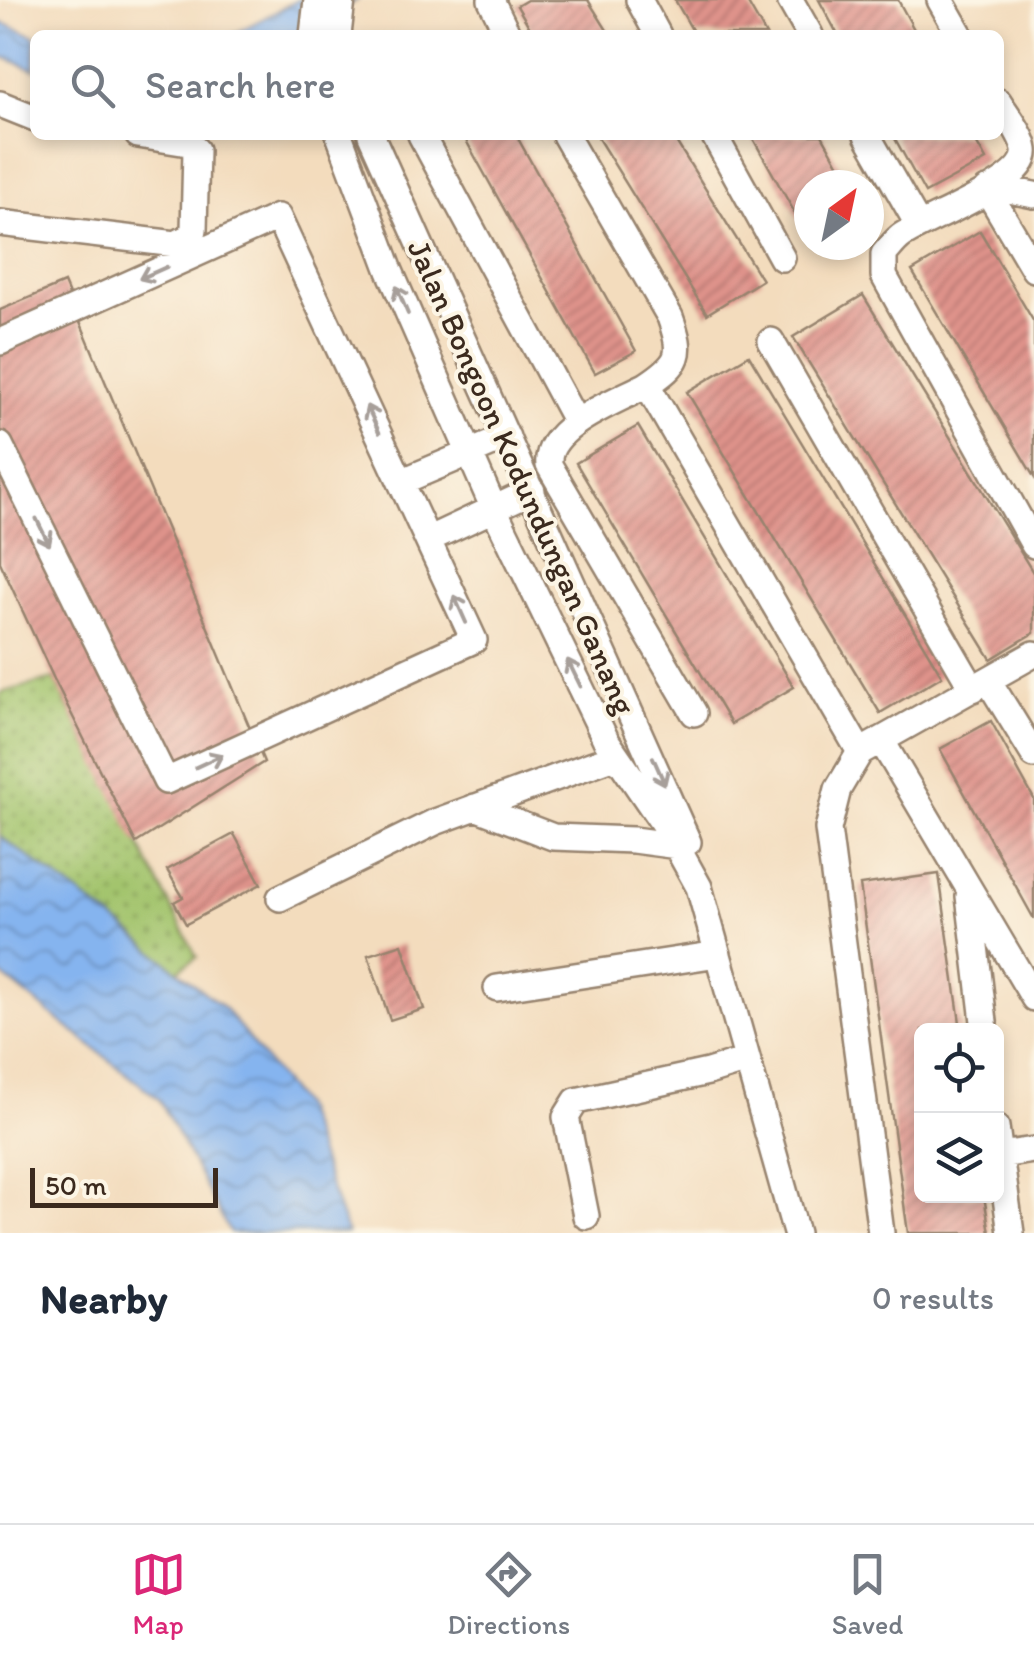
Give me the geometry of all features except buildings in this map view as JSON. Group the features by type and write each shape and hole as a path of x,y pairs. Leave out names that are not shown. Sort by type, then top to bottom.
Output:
{"street":[{"path":"314,30 316,0"},
{"path":"339,30 342,0"},
{"path":"491,0 500,30"},
{"path":"639,0 655,30"},
{"path":"790,0 807,30"},
{"path":"940,0 957,30"},
{"path":"0,104 30,116"},
{"path":"1004,110 1026,147 1025,162 991,189 898,238 884,254 884,276 1034,545"},
{"path":"0,223 176,244 184,241 194,230 196,150 170,140"},
{"name":"Jalan Bongoon Kodundungan Ganang","path":"341,140 390,271 494,509 616,756 678,846 699,887 796,1233"},
{"path":"372,140 682,822 699,887"},
{"path":"423,140 576,422"},
{"path":"568,140 670,318 679,350 667,372 576,422 553,444 548,454 549,465 694,713"},
{"path":"717,140 782,258"},
{"path":"870,140 919,226"},
{"path":"991,189 1034,195"},
{"path":"991,189 1034,269"},
{"path":"0,342 278,217 474,640 166,781 0,445"},
{"path":"771,341 981,684 1034,755"},
{"path":"647,385 870,746 968,886 1034,998"},
{"path":"403,482 508,438"},
{"path":"429,539 532,491"},
{"path":"881,1233 828,829 838,790 870,746 1034,654"},
{"path":"280,898 435,822 616,756"},
{"path":"475,807 553,838 633,840 678,846"},
{"path":"968,886 984,1023"},
{"path":"496,988 718,954"},
{"path":"586,1216 566,1117 576,1101 747,1060"},
{"path":"1004,1154 1034,1150"},
{"path":"1004,1183 1011,1233"}],"green space":[{"path":"54,679 197,957 177,971 0,836 0,693"}],"water":[{"path":"298,0 357,0 305,30 241,30"},
{"path":"0,22 30,34 30,68 0,56"},
{"path":"0,836 121,925 225,1009 302,1107 347,1233 230,1233 159,1099 0,974"}]}
